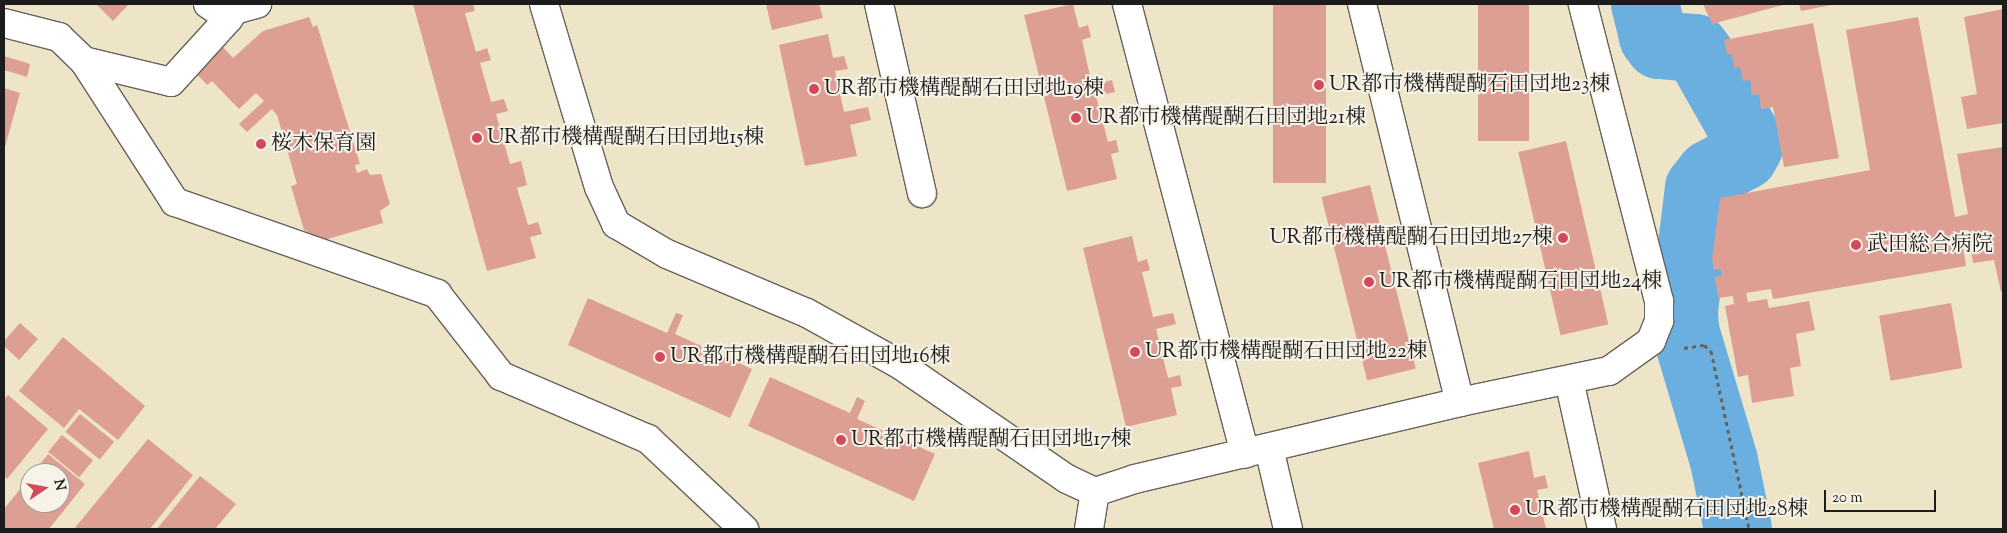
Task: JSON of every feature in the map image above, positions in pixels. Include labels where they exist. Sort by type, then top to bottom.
[{"type":"street","points":[[84,61],[171,82],[218,11],[234,10],[258,4]]},
{"type":"street","points":[[544,4],[599,187],[616,224],[666,254],[824,322],[899,364],[1068,478],[1094,492],[1135,479],[1460,402],[1609,371],[1651,341],[1658,321],[1659,300],[1582,4]]},
{"type":"street","points":[[879,4],[922,193]]},
{"type":"street","points":[[1127,4],[1257,451],[1288,529]]},
{"type":"street","points":[[1362,4],[1460,402]]},
{"type":"street","points":[[4,23],[59,37],[84,61],[175,202],[437,294],[501,376],[648,439],[744,529]]},
{"type":"street","points":[[1569,380],[1602,529]]},
{"type":"street","points":[[1088,529],[1094,492]]},
{"type":"path","points":[[1698,345],[1704,345],[1711,351],[1749,529]]},
{"type":"building","points":[[96,4],[129,4],[113,21]]},
{"type":"building","name":"UR都市機構醍醐石田団地15棟","points":[[413,4],[473,4],[475,11],[465,13],[476,52],[487,48],[491,60],[480,63],[491,102],[504,99],[508,111],[496,114],[510,164],[521,161],[527,185],[517,188],[528,225],[538,222],[542,234],[530,237],[536,258],[487,271]]},
{"type":"building","points":[[766,4],[819,4],[823,18],[772,30]]},
{"type":"building","name":"UR都市機構醍醐石田団地21棟","points":[[1073,4],[1079,28],[1088,25],[1091,37],[1082,40],[1092,85],[1112,80],[1115,92],[1096,96],[1108,142],[1116,140],[1119,152],[1111,154],[1117,179],[1067,191],[1024,15]]},
{"type":"building","points":[[1273,4],[1326,4],[1326,183],[1273,183]]},
{"type":"building","points":[[1478,4],[1529,4],[1529,141],[1478,141]]},
{"type":"building","points":[[1703,4],[1787,4],[1712,24]]},
{"type":"building","points":[[1799,4],[1831,4],[1831,5],[1801,11]]},
{"type":"building","points":[[2003,9],[2003,123],[1967,129],[1961,97],[1977,94],[1964,17]]},
{"type":"building","points":[[309,17],[313,27],[317,25],[360,164],[355,165],[357,173],[367,169],[370,175],[381,174],[390,204],[380,211],[383,223],[324,240],[304,230],[291,186],[297,184],[277,115],[272,109],[247,132],[239,124],[264,101],[256,93],[239,109],[212,81],[207,85],[193,70],[219,43],[233,58],[263,31]]},
{"type":"building","name":"武田総合病院","points":[[1918,17],[1955,217],[1968,214],[1957,154],[2003,147],[2003,292],[2001,292],[1994,260],[1973,263],[1968,230],[1961,231],[1966,266],[1773,299],[1771,289],[1746,293],[1748,302],[1767,299],[1769,308],[1809,301],[1815,330],[1796,334],[1801,366],[1790,368],[1794,396],[1752,403],[1748,375],[1738,377],[1725,306],[1734,304],[1733,296],[1718,298],[1715,277],[1723,275],[1720,269],[1714,270],[1712,259],[1720,198],[1870,170],[1846,30]]},
{"type":"building","points":[[1813,23],[1839,158],[1784,167],[1773,107],[1761,109],[1759,94],[1752,95],[1750,80],[1743,81],[1740,67],[1734,68],[1732,54],[1727,54],[1724,40]]},
{"type":"building","name":"UR都市機構醍醐石田団地19棟","points":[[828,34],[833,58],[844,56],[848,69],[835,71],[844,112],[868,107],[871,120],[850,125],[857,156],[805,166],[779,45]]},
{"type":"building","points":[[4,56],[30,64],[27,77],[4,70]]},
{"type":"building","points":[[4,88],[20,93],[5,147],[4,147]]},
{"type":"building","name":"UR都市機構醍醐石田団地27棟","points":[[1566,141],[1608,324],[1561,335],[1518,152]]},
{"type":"building","name":"UR都市機構醍醐石田団地24棟","points":[[1370,185],[1416,368],[1367,380],[1321,197]]},
{"type":"building","name":"UR都市機構醍醐石田団地22棟","points":[[1132,236],[1138,262],[1147,259],[1150,270],[1142,272],[1153,317],[1173,313],[1176,324],[1156,329],[1168,378],[1180,375],[1182,386],[1171,388],[1177,415],[1126,427],[1083,248]]},
{"type":"building","name":"UR都市機構醍醐石田団地16棟","points":[[588,298],[667,333],[676,313],[683,315],[675,334],[752,369],[730,418],[568,345]]},
{"type":"building","points":[[1951,303],[1962,368],[1891,381],[1879,316]]},
{"type":"building","points":[[20,323],[38,339],[19,360],[4,346],[4,341]]},
{"type":"building","points":[[63,337],[145,406],[118,440],[79,409],[64,428],[19,391]]},
{"type":"building","name":"UR都市機構醍醐石田団地17棟","points":[[770,377],[850,413],[857,397],[865,401],[857,419],[935,454],[914,501],[748,426]]},
{"type":"building","points":[[8,395],[48,429],[7,479],[4,476],[4,400]]},
{"type":"building","points":[[80,414],[114,442],[100,460],[66,432]]},
{"type":"building","points":[[62,435],[93,460],[79,477],[70,470],[70,463],[62,463],[48,452]]},
{"type":"building","points":[[148,439],[193,475],[150,529],[74,529]]},
{"type":"building","name":"UR都市機構醍醐石田団地28棟","points":[[1529,451],[1534,478],[1545,475],[1548,488],[1537,490],[1546,529],[1494,529],[1478,463]]},
{"type":"building","points":[[48,454],[59,463],[41,463]]},
{"type":"building","points":[[70,472],[85,484],[70,503]]},
{"type":"building","points":[[200,476],[236,504],[215,529],[157,529]]},
{"type":"building","points":[[20,489],[20,513],[62,513],[49,529],[4,529],[4,509]]},
{"type":"waterway","points":[[1645,4],[1653,37],[1659,45],[1695,48],[1701,56],[1747,137],[1749,147],[1744,156],[1710,174],[1699,188],[1684,311],[1685,330],[1724,461],[1738,529]]},
{"type":"place","name":"UR都市機構醍醐石田団地23棟","points":[[1319,85]]},
{"type":"place","name":"UR都市機構醍醐石田団地19棟","points":[[814,89]]},
{"type":"place","name":"UR都市機構醍醐石田団地21棟","points":[[1076,118]]},
{"type":"place","name":"UR都市機構醍醐石田団地15棟","points":[[477,138]]},
{"type":"place","name":"桜木保育園","points":[[261,144]]},
{"type":"place","name":"UR都市機構醍醐石田団地27棟","points":[[1563,238]]},
{"type":"place","name":"武田総合病院","points":[[1856,245]]},
{"type":"place","name":"UR都市機構醍醐石田団地24棟","points":[[1369,282]]},
{"type":"place","name":"UR都市機構醍醐石田団地22棟","points":[[1135,352]]},
{"type":"place","name":"UR都市機構醍醐石田団地16棟","points":[[660,357]]},
{"type":"place","name":"UR都市機構醍醐石田団地17棟","points":[[841,440]]},
{"type":"place","name":"UR都市機構醍醐石田団地28棟","points":[[1515,510]]}]
